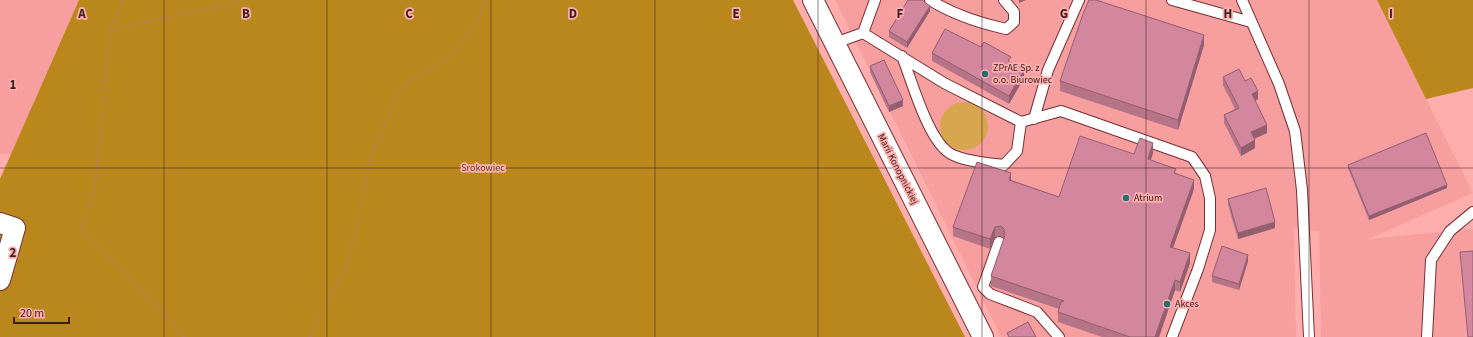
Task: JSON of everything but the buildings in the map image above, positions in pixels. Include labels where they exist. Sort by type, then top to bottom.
[{"type":"street","name":"Marii Konopnickiej","points":[[813,0],[983,337]]},
{"type":"street","points":[[0,223],[15,228],[0,280]]},
{"type":"lane","points":[[863,33],[875,0]]},
{"type":"lane","points":[[930,0],[948,11],[982,24],[1006,29],[1014,22],[1014,12],[1004,0]]},
{"type":"lane","points":[[1034,119],[1048,70],[1079,0]]},
{"type":"lane","points":[[1172,0],[1251,22]]},
{"type":"lane","points":[[1242,0],[1279,84],[1296,131],[1302,190],[1309,337]]},
{"type":"lane","points":[[835,43],[863,33]]},
{"type":"lane","points":[[863,33],[944,83],[1021,122],[1061,111],[1192,157],[1205,176],[1210,198],[1210,230],[1198,269],[1172,337]]},
{"type":"lane","points":[[902,56],[932,134],[941,147],[952,155],[970,160],[1004,165],[1017,151],[1021,122]]},
{"type":"lane","points":[[1427,337],[1431,260],[1450,231],[1473,212]]},
{"type":"lane","points":[[999,242],[983,287],[990,294],[1037,312],[1059,337]]},
{"type":"path","points":[[124,0],[110,30],[95,188],[81,231],[124,271],[184,337]]},
{"type":"path","points":[[215,8],[217,0]]},
{"type":"path","points":[[110,30],[215,8],[242,0]]},
{"type":"path","points":[[310,337],[330,295],[348,264],[372,154],[402,86],[453,54],[477,21],[486,0]]},
{"type":"shaded area","points":[[0,0],[79,0],[11,154],[0,154]]},
{"type":"shaded area","points":[[835,0],[1377,0],[1473,193],[1368,239],[1473,229],[1473,337],[1321,337],[1319,232],[1294,228],[1296,337],[1001,337]]},
{"type":"shaded area","points":[[964,102],[973,104],[981,109],[986,117],[988,126],[986,135],[981,143],[973,148],[964,150],[955,148],[947,143],[942,135],[940,126],[942,117],[947,109],[955,104]]},
{"type":"green space","name":"Srokowiec","points":[[79,0],[793,0],[965,337],[0,337],[0,179]]},
{"type":"green space","points":[[1377,0],[1473,0],[1473,88],[1426,99]]},
{"type":"place","name":"ZPrAE Sp. z o.o. Biurowiec","points":[[985,74]]},
{"type":"place","name":"Atrium","points":[[1126,198]]},
{"type":"place","name":"Akces","points":[[1167,304]]}]
